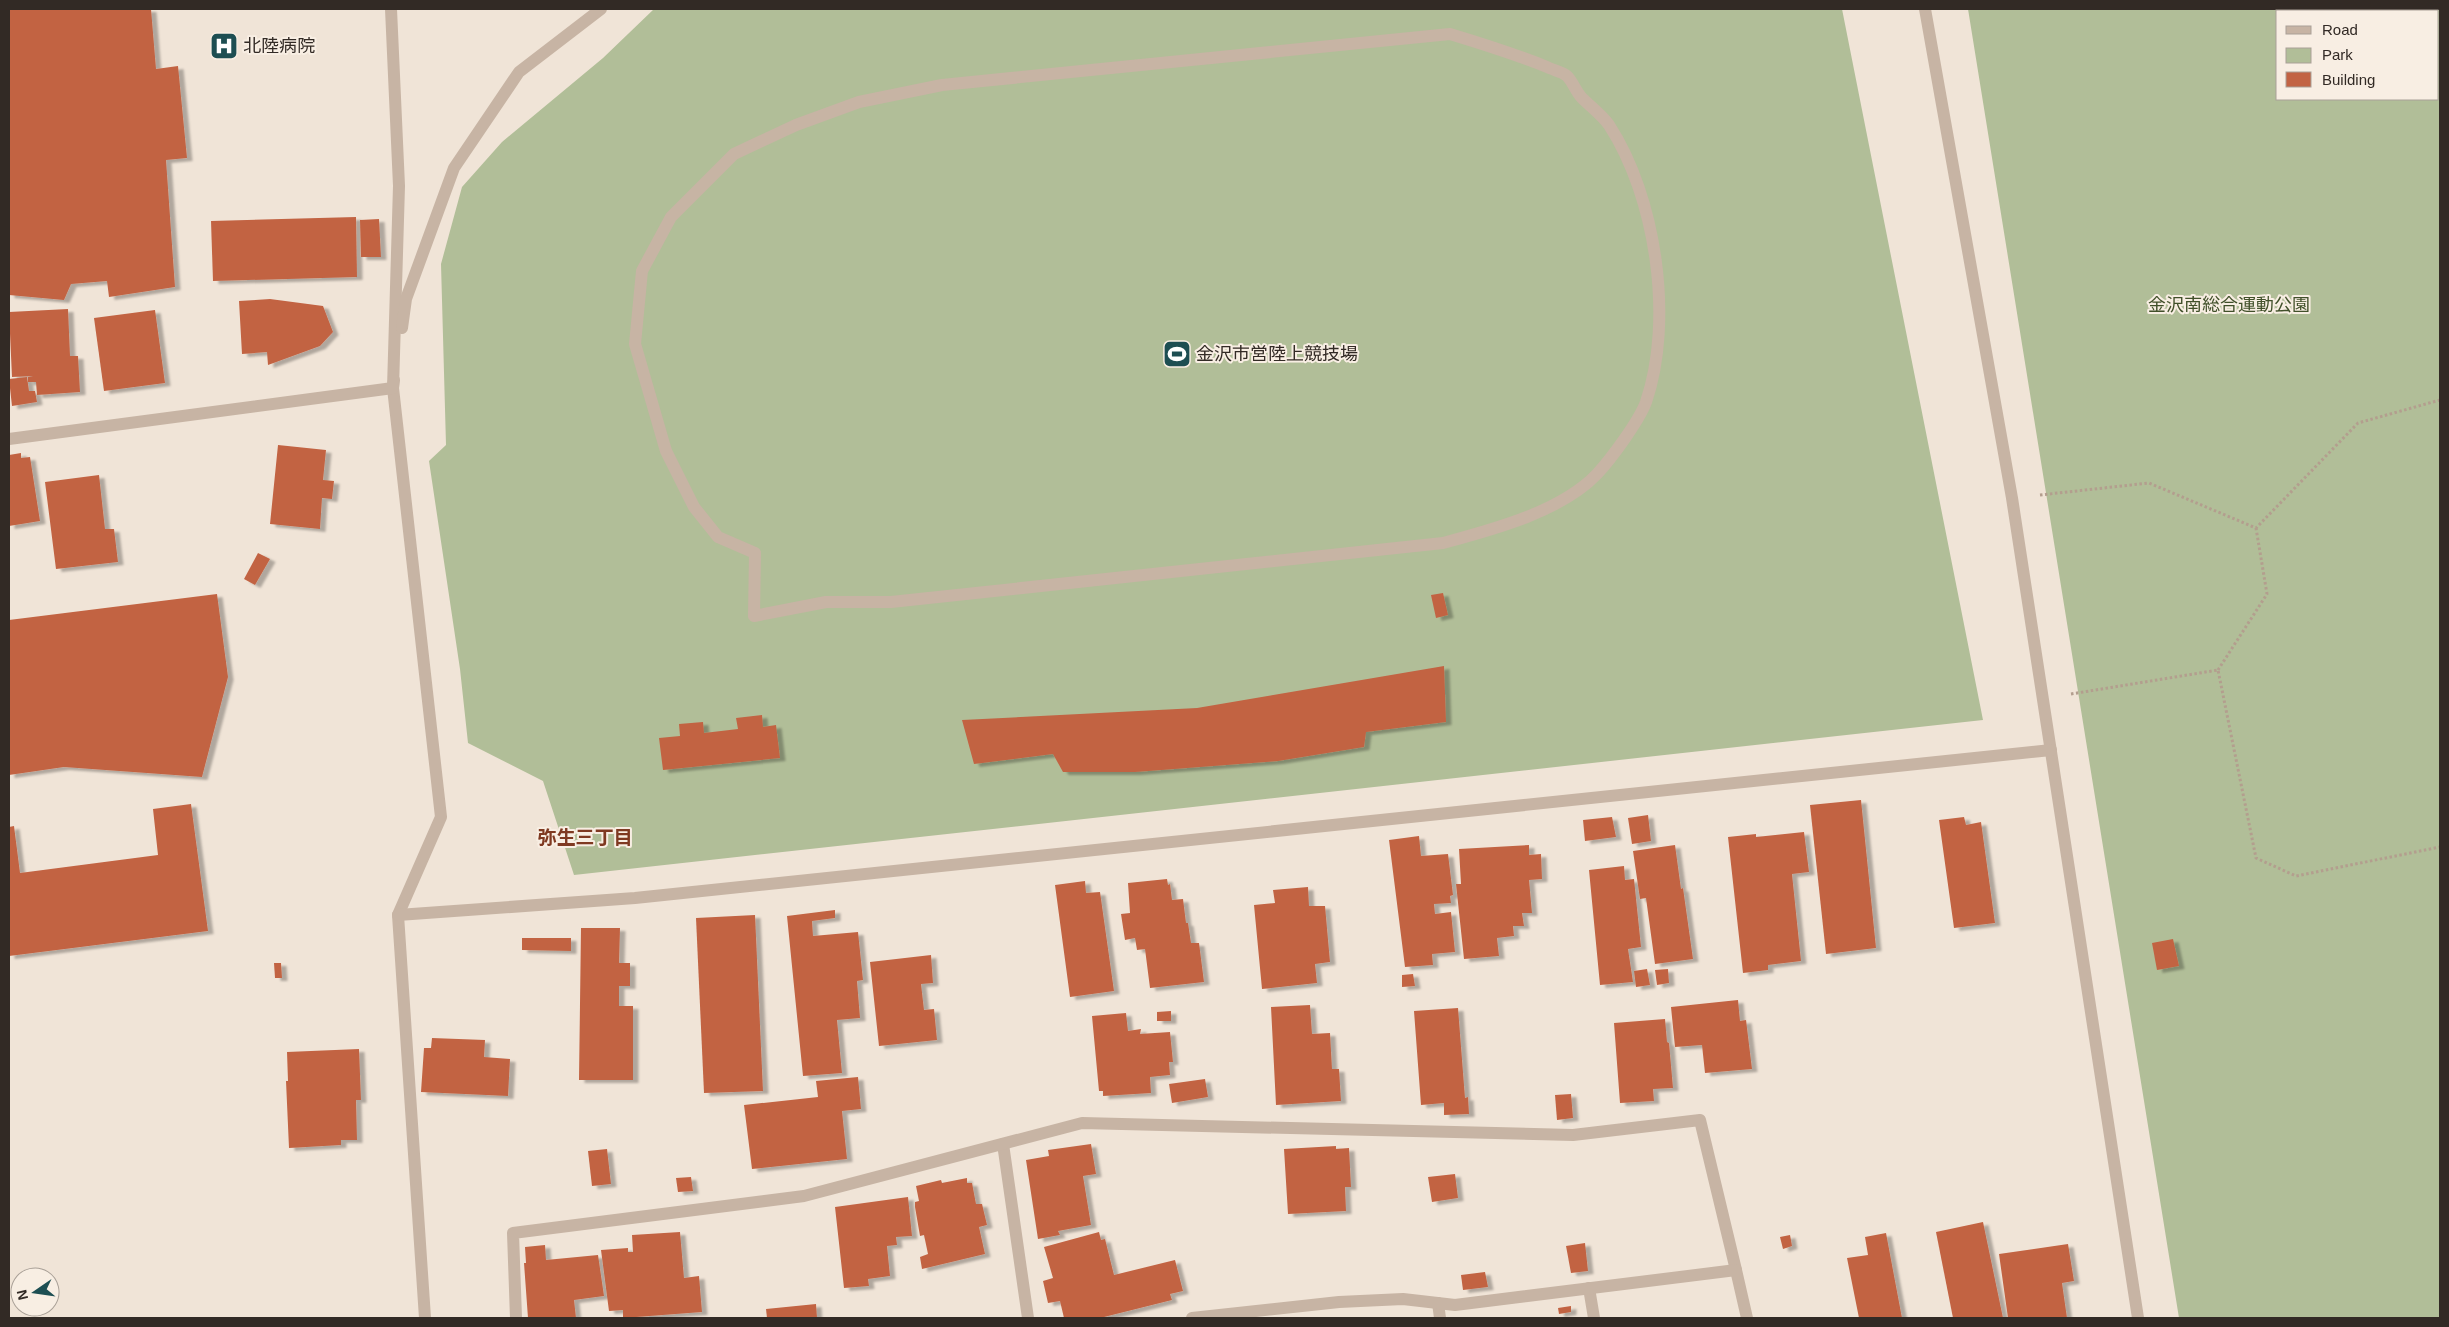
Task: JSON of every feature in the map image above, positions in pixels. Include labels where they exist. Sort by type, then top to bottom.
[{"type":"street","points":[[390,9],[399,186],[393,388],[442,817],[398,915],[425,1318]]},
{"type":"street","points":[[393,388],[406,299],[454,168],[519,72],[601,9]]},
{"type":"street","points":[[1925,9],[2012,498],[2138,1318]]},
{"type":"street","points":[[1450,34],[1517,54],[1567,76],[1580,96],[1607,123],[1626,154],[1642,197],[1656,255],[1659,308],[1655,355],[1645,404],[1624,439],[1596,475],[1561,501],[1501,527],[1443,543],[891,602],[826,602],[754,616],[755,553],[718,537],[694,507],[666,451],[635,344],[642,271],[671,217],[734,154],[796,125],[859,102],[942,85],[1029,78],[1450,34]]},
{"type":"street","points":[[9,439],[393,388]]},
{"type":"street","points":[[398,915],[635,898],[2051,750]]},
{"type":"street","points":[[516,1318],[513,1233],[804,1196],[1082,1123],[1573,1135],[1700,1120],[1747,1318]]},
{"type":"street","points":[[1003,1144],[1028,1318]]},
{"type":"street","points":[[1192,1318],[1339,1302],[1403,1299],[1455,1305],[1736,1270]]},
{"type":"street","points":[[1589,1288],[1594,1318]]},
{"type":"street","points":[[1438,1303],[1440,1318]]},
{"type":"path","points":[[2256,528],[2358,423],[2440,400]]},
{"type":"path","points":[[2012,498],[2149,483],[2256,528]]},
{"type":"path","points":[[2256,528],[2267,594],[2218,670],[2256,858],[2296,876],[2440,847]]},
{"type":"path","points":[[2043,699],[2218,670]]},
{"type":"green space","name":"金沢市営陸上競技場","points":[[654,9],[1842,9],[1983,720],[574,875],[543,781],[468,743],[460,669],[429,461],[446,445],[441,264],[462,187],[502,142],[603,58]]},
{"type":"green space","name":"金沢南総合運動公園","points":[[1968,9],[2440,9],[2440,1318],[2179,1318]]},
{"type":"building","points":[[9,9],[151,9],[156,69],[178,66],[187,158],[166,160],[175,287],[109,297],[107,281],[71,284],[64,300],[9,295]]},
{"type":"building","points":[[356,217],[357,277],[213,281],[211,221]]},
{"type":"building","points":[[379,219],[381,257],[361,257],[360,220]]},
{"type":"building","points":[[270,299],[323,306],[333,332],[320,346],[268,365],[267,352],[242,354],[239,301]]},
{"type":"building","points":[[68,309],[70,356],[78,356],[80,392],[37,395],[36,382],[28,382],[28,377],[33,376],[12,377],[9,312]]},
{"type":"building","points":[[155,310],[165,383],[104,391],[94,318]]},
{"type":"building","points":[[27,377],[29,391],[35,391],[37,402],[12,406],[9,379]]},
{"type":"building","points":[[278,445],[326,450],[323,480],[334,481],[332,499],[322,498],[320,529],[270,524]]},
{"type":"building","points":[[21,453],[21,458],[30,457],[40,521],[9,526],[9,455]]},
{"type":"building","points":[[99,475],[105,529],[114,529],[118,562],[56,569],[45,482]]},
{"type":"building","points":[[258,553],[270,559],[255,585],[244,579]]},
{"type":"building","points":[[1443,593],[1448,615],[1436,618],[1431,595]]},
{"type":"building","points":[[217,594],[228,677],[202,777],[64,767],[9,775],[9,620]]},
{"type":"building","points":[[1444,666],[1446,722],[1366,732],[1364,747],[1278,761],[1135,772],[1063,772],[1053,754],[974,764],[962,720],[1197,708]]},
{"type":"building","points":[[762,715],[763,727],[776,725],[780,758],[663,770],[659,738],[680,736],[679,724],[703,722],[704,733],[738,729],[736,718]]},
{"type":"building","points":[[1861,800],[1876,948],[1826,954],[1810,805]]},
{"type":"building","points":[[191,804],[208,931],[9,956],[9,827],[14,826],[20,873],[158,855],[153,809]]},
{"type":"building","points":[[1648,815],[1651,841],[1632,844],[1628,818]]},
{"type":"building","points":[[1612,817],[1616,837],[1585,841],[1583,820]]},
{"type":"building","points":[[1964,817],[1966,825],[1981,822],[1995,923],[1954,928],[1939,820]]},
{"type":"building","points":[[1804,832],[1809,872],[1792,874],[1801,961],[1768,965],[1768,970],[1743,973],[1728,837],[1756,834],[1756,837]]},
{"type":"building","points":[[1419,836],[1421,856],[1448,854],[1453,895],[1450,896],[1451,903],[1434,904],[1435,914],[1451,912],[1455,952],[1432,954],[1433,965],[1405,967],[1389,840]]},
{"type":"building","points":[[1529,845],[1529,855],[1541,854],[1542,879],[1529,880],[1532,913],[1522,913],[1524,926],[1513,926],[1514,936],[1497,938],[1499,956],[1464,959],[1456,884],[1461,884],[1459,849]]},
{"type":"building","points":[[1675,845],[1693,959],[1655,964],[1646,898],[1640,899],[1633,851]]},
{"type":"building","points":[[1624,866],[1625,880],[1634,879],[1641,947],[1628,949],[1633,982],[1600,985],[1589,870]]},
{"type":"building","points":[[1167,879],[1168,885],[1170,884],[1172,900],[1183,899],[1191,943],[1199,943],[1204,982],[1150,988],[1145,949],[1137,950],[1135,938],[1125,940],[1121,914],[1130,913],[1128,883]]},
{"type":"building","points":[[1085,881],[1086,893],[1100,892],[1114,991],[1070,997],[1055,885]]},
{"type":"building","points":[[1308,887],[1309,906],[1325,906],[1330,962],[1315,964],[1317,983],[1262,989],[1254,905],[1275,903],[1273,890]]},
{"type":"building","points":[[835,910],[835,918],[812,921],[813,936],[858,932],[863,980],[857,981],[860,1018],[837,1020],[842,1073],[803,1076],[787,916]]},
{"type":"building","points":[[755,915],[763,1091],[704,1093],[696,918]]},
{"type":"building","points":[[581,928],[620,928],[619,963],[630,963],[630,986],[619,986],[619,1006],[633,1006],[633,1080],[579,1080]]},
{"type":"building","points":[[522,938],[571,938],[571,951],[522,950]]},
{"type":"building","points":[[2173,939],[2179,966],[2157,970],[2152,943]]},
{"type":"building","points":[[931,955],[933,983],[921,984],[924,1010],[934,1009],[937,1040],[879,1046],[870,962]]},
{"type":"building","points":[[274,963],[281,963],[282,978],[275,978]]},
{"type":"building","points":[[1647,969],[1650,985],[1636,987],[1634,971]]},
{"type":"building","points":[[1668,969],[1669,983],[1657,985],[1655,970]]},
{"type":"building","points":[[1413,974],[1415,986],[1402,987],[1402,975]]},
{"type":"building","points":[[1738,1000],[1740,1021],[1746,1020],[1752,1069],[1705,1073],[1702,1045],[1675,1047],[1671,1007]]},
{"type":"building","points":[[1310,1005],[1312,1034],[1330,1033],[1332,1069],[1339,1069],[1341,1101],[1276,1105],[1271,1007]]},
{"type":"building","points":[[1458,1008],[1465,1098],[1468,1097],[1469,1114],[1444,1115],[1444,1103],[1421,1105],[1414,1011]]},
{"type":"building","points":[[1171,1011],[1171,1021],[1157,1021],[1157,1012]]},
{"type":"building","points":[[1126,1013],[1128,1031],[1141,1029],[1140,1034],[1170,1032],[1173,1062],[1169,1062],[1170,1075],[1150,1077],[1151,1093],[1103,1096],[1103,1091],[1099,1091],[1092,1016]]},
{"type":"building","points":[[1665,1019],[1673,1088],[1653,1089],[1654,1101],[1620,1103],[1614,1023]]},
{"type":"building","points":[[432,1038],[485,1040],[484,1057],[510,1059],[508,1096],[421,1092],[424,1048],[431,1048]]},
{"type":"building","points":[[359,1049],[361,1100],[356,1100],[357,1140],[341,1140],[341,1145],[289,1148],[286,1081],[288,1081],[287,1052]]},
{"type":"building","points":[[858,1077],[861,1109],[842,1111],[847,1159],[752,1169],[744,1105],[818,1097],[816,1081]]},
{"type":"building","points":[[1205,1079],[1208,1097],[1172,1103],[1169,1084]]},
{"type":"building","points":[[1571,1094],[1573,1118],[1557,1120],[1555,1095]]},
{"type":"building","points":[[1091,1144],[1096,1174],[1083,1176],[1091,1225],[1058,1231],[1060,1235],[1038,1239],[1026,1160],[1049,1156],[1048,1150]]},
{"type":"building","points":[[1336,1146],[1336,1149],[1349,1148],[1351,1187],[1345,1187],[1346,1211],[1288,1214],[1284,1149]]},
{"type":"building","points":[[607,1149],[611,1184],[592,1186],[588,1151]]},
{"type":"building","points":[[1455,1174],[1458,1198],[1432,1202],[1428,1177]]},
{"type":"building","points":[[691,1177],[693,1191],[678,1192],[676,1178]]},
{"type":"building","points":[[967,1178],[967,1183],[972,1183],[976,1204],[982,1204],[987,1225],[979,1227],[985,1254],[922,1269],[920,1257],[928,1254],[924,1235],[920,1236],[915,1207],[915,1202],[919,1201],[916,1186],[941,1180],[942,1183]]},
{"type":"building","points":[[908,1197],[912,1236],[896,1237],[897,1245],[887,1246],[890,1276],[868,1279],[869,1286],[844,1288],[835,1207]]},
{"type":"building","points":[[1983,1222],[2003,1318],[1953,1318],[1936,1232]]},
{"type":"building","points":[[680,1232],[684,1278],[699,1276],[702,1312],[623,1318],[623,1310],[609,1311],[601,1250],[628,1248],[628,1252],[633,1252],[632,1235]]},
{"type":"building","points":[[1099,1232],[1101,1240],[1105,1239],[1114,1275],[1175,1260],[1183,1291],[1170,1294],[1172,1300],[1100,1318],[1064,1318],[1060,1301],[1048,1303],[1043,1281],[1053,1278],[1044,1247]]},
{"type":"building","points":[[1886,1233],[1902,1318],[1859,1318],[1847,1258],[1868,1255],[1865,1237]]},
{"type":"building","points":[[1790,1235],[1792,1246],[1783,1249],[1780,1237]]},
{"type":"building","points":[[1585,1243],[1588,1271],[1571,1273],[1566,1246]]},
{"type":"building","points":[[2068,1244],[2074,1281],[2062,1283],[2067,1318],[2008,1318],[1999,1254]]},
{"type":"building","points":[[545,1245],[546,1260],[598,1255],[604,1296],[574,1300],[576,1318],[528,1318],[524,1263],[526,1263],[525,1247]]},
{"type":"building","points":[[1485,1272],[1488,1287],[1463,1290],[1461,1275]]},
{"type":"building","points":[[816,1304],[817,1318],[767,1318],[766,1309]]},
{"type":"building","points":[[1571,1306],[1571,1312],[1559,1314],[1558,1308]]},
{"type":"place","name":"北陸病院","points":[[224,46]]},
{"type":"place","name":"金沢市営陸上競技場","points":[[1177,354]]},
{"type":"district","name":"弥生三丁目","points":[[585,837]]}]
